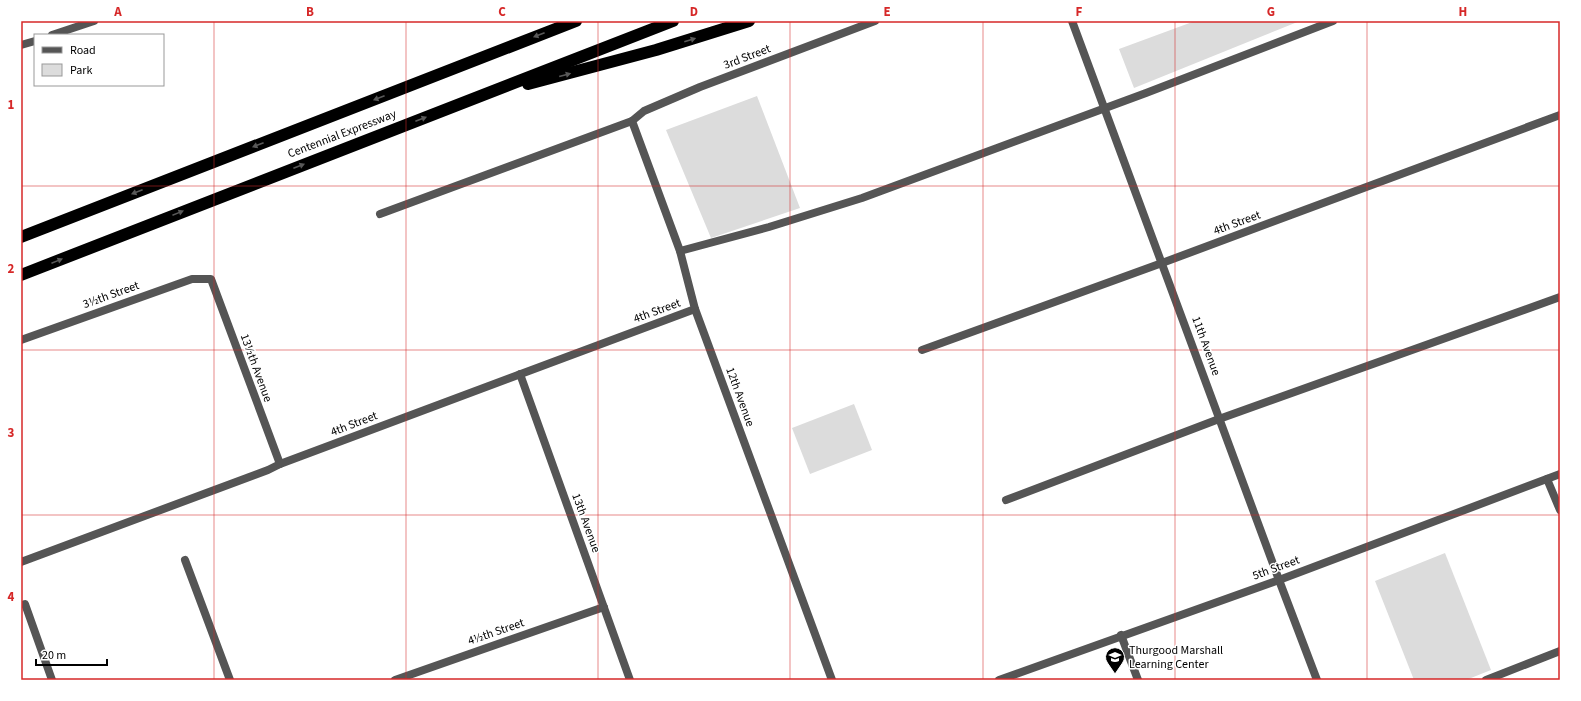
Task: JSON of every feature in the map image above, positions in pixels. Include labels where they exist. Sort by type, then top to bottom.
[{"type":"highway","name":"Centennial Expressway","points":[[21,237],[576,21]]},
{"type":"highway","name":"Centennial Expressway","points":[[21,275],[672,21]]},
{"type":"highway","points":[[473,99],[656,50],[749,21]]},
{"type":"street","points":[[55,34],[94,21]]},
{"type":"street","name":"3rd Street","points":[[380,214],[632,121],[644,111],[700,87],[875,21]]},
{"type":"street","name":"11th Avenue","points":[[1072,21],[1317,680]]},
{"type":"street","points":[[680,251],[862,198],[1104,109],[1333,21]]},
{"type":"street","points":[[21,45],[34,41]]},
{"type":"street","name":"4th Street","points":[[922,350],[1560,116]]},
{"type":"street","name":"12th Avenue","points":[[632,121],[680,251],[696,309],[832,680]]},
{"type":"street","name":"3½th Street","points":[[21,340],[192,279],[210,279]]},
{"type":"street","name":"13½th Avenue","points":[[210,279],[280,464]]},
{"type":"street","points":[[1006,500],[1220,419],[1560,297]]},
{"type":"street","name":"4th Street","points":[[21,562],[696,309]]},
{"type":"street","name":"13th Avenue","points":[[520,374],[630,680]]},
{"type":"street","name":"5th Street","points":[[999,680],[1121,635],[1279,580],[1560,474]]},
{"type":"street","points":[[1547,479],[1560,510]]},
{"type":"street","points":[[185,560],[230,680]]},
{"type":"street","points":[[25,604],[52,680]]},
{"type":"street","name":"4½th Street","points":[[395,680],[604,606]]},
{"type":"street","points":[[1121,635],[1138,680]]},
{"type":"street","points":[[1486,680],[1560,651]]},
{"type":"green space","points":[[1195,21],[1300,21],[1134,88],[1119,49]]},
{"type":"green space","points":[[757,96],[800,208],[711,238],[666,130]]},
{"type":"green space","points":[[854,404],[872,450],[810,474],[792,428]]},
{"type":"green space","points":[[1445,553],[1491,670],[1466,680],[1414,680],[1375,581]]},
{"type":"place","name":"Thurgood Marshall Learning Center","points":[[1115,674]]}]
